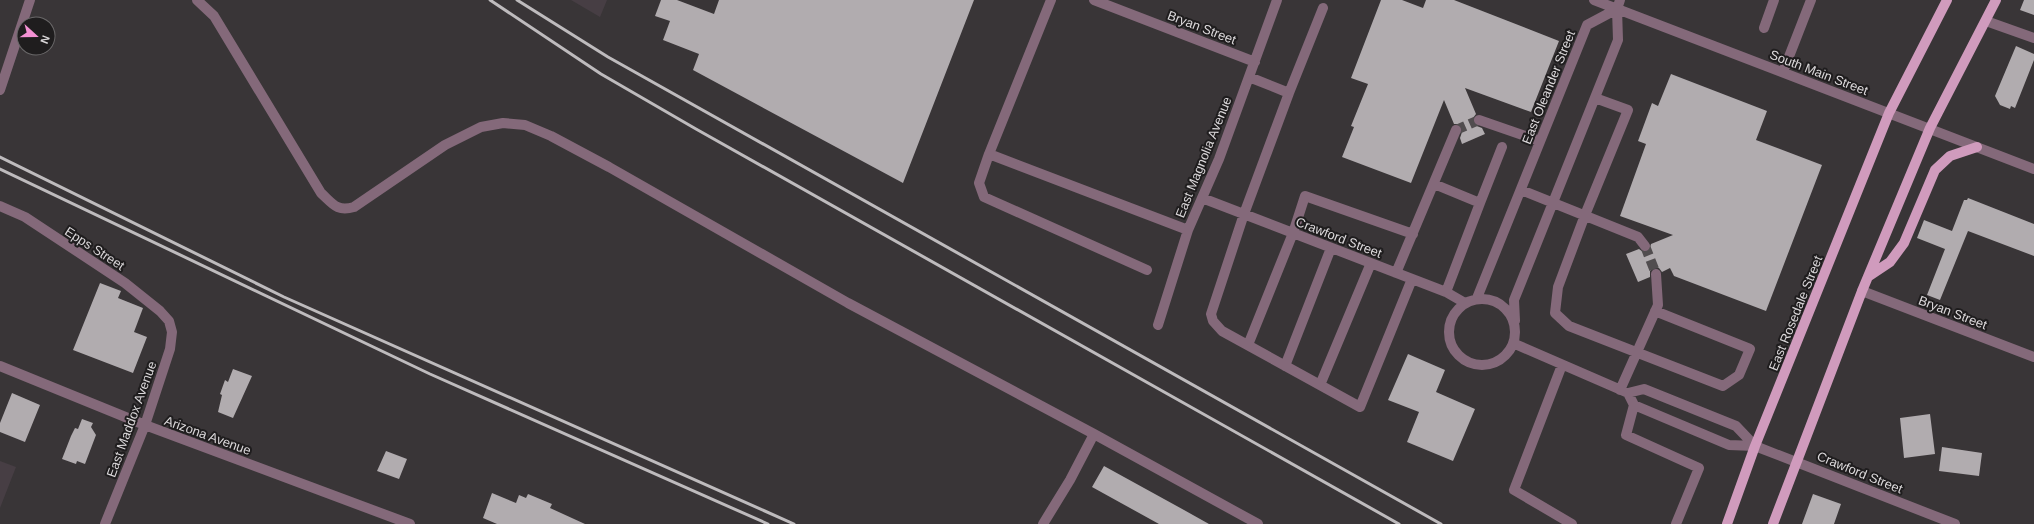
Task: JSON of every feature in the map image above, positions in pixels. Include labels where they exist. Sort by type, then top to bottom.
[{"type":"main road","points":[[1773,524],[1798,462],[1862,291],[1930,128],[1996,0]]},
{"type":"main road","name":"East Rosedale Street","points":[[1726,524],[1755,446],[1889,113],[1945,1]]},
{"type":"main road","points":[[1869,276],[1890,262],[1904,243],[1935,170],[1950,156],[1977,147]]},
{"type":"street","points":[[0,90],[30,0]]},
{"type":"street","points":[[197,0],[214,16],[321,193],[336,207],[344,210],[354,207],[445,145],[481,128],[503,123],[525,125],[551,136],[610,167],[848,303],[1094,434],[1258,524]]},
{"type":"street","points":[[1051,0],[989,154],[979,183],[984,197],[1147,270]]},
{"type":"street","name":"Bryan Street","points":[[1094,0],[1255,62]]},
{"type":"street","name":"East Magnolia Avenue","points":[[1158,325],[1188,230],[1249,78],[1277,0]]},
{"type":"street","name":"South Main Street","points":[[1594,0],[1618,4],[1783,72],[2034,169]]},
{"type":"street","points":[[1764,28],[1774,0]]},
{"type":"street","points":[[1783,72],[1811,0]]},
{"type":"street","points":[[1515,321],[1500,303],[1477,298],[1465,303],[1451,319],[1449,340],[1460,359],[1480,367],[1501,361],[1515,344],[1515,321],[1514,300],[1618,40],[1618,4]]},
{"type":"street","name":"East Oleander Street","points":[[1477,298],[1587,25],[1618,4]]},
{"type":"street","points":[[1323,8],[1289,93],[1244,214],[1211,314],[1213,321],[1222,331],[1360,407],[1412,279]]},
{"type":"street","points":[[1986,22],[2034,38]]},
{"type":"street","points":[[1249,78],[1289,93]]},
{"type":"street","points":[[1595,98],[1628,110],[1585,215],[1558,287],[1555,313],[1569,326],[1724,386],[1739,375],[1750,349],[1655,311]]},
{"type":"street","points":[[1479,120],[1540,141]]},
{"type":"street","points":[[1396,273],[1456,130]]},
{"type":"street","points":[[1446,292],[1502,148]]},
{"type":"street","points":[[989,154],[1188,230]]},
{"type":"street","points":[[1434,184],[1480,203]]},
{"type":"street","points":[[1521,190],[1638,236],[1645,246]]},
{"type":"street","points":[[1248,345],[1293,233],[1305,196],[1413,234]]},
{"type":"street","name":"Crawford Street","points":[[1202,198],[1446,292],[1465,303]]},
{"type":"street","name":"Epps Street","points":[[0,206],[25,217],[125,283],[160,311],[169,322]]},
{"type":"street","points":[[1285,366],[1331,248]]},
{"type":"street","points":[[1320,385],[1371,263]]},
{"type":"street","points":[[1624,391],[1636,353],[1658,305],[1656,274]]},
{"type":"street","name":"Bryan Street","points":[[1862,291],[2034,358]]},
{"type":"street","name":"East Maddox Avenue","points":[[105,524],[145,425],[170,349],[172,332],[169,322]]},
{"type":"street","points":[[1515,344],[1624,391],[1634,405],[1626,435],[1698,468],[1676,524]]},
{"type":"street","points":[[1562,365],[1514,490],[1572,524]]},
{"type":"street","name":"Arizona Avenue","points":[[0,366],[145,425],[410,524]]},
{"type":"street","name":"Crawford Street","points":[[1624,391],[1644,389],[1736,426],[1755,446]]},
{"type":"street","name":"Crawford Street","points":[[1634,405],[1729,445],[1755,446],[1956,524]]},
{"type":"street","points":[[1043,524],[1070,480],[1094,434]]},
{"type":"shaded area","points":[[571,0],[607,0],[600,17]]},
{"type":"shaded area","points":[[0,461],[16,467],[0,508]]},
{"type":"building","points":[[661,0],[677,0],[714,14],[719,0],[974,0],[903,183],[693,70],[699,54],[663,40],[670,21],[655,16]]},
{"type":"building","points":[[1381,0],[1402,0],[1423,8],[1426,0],[1454,0],[1559,41],[1531,112],[1465,88],[1476,114],[1473,118],[1474,125],[1482,128],[1485,134],[1462,144],[1460,138],[1462,132],[1461,126],[1454,124],[1444,100],[1411,183],[1342,157],[1354,127],[1351,126],[1368,84],[1351,78]]},
{"type":"building","points":[[2024,0],[2034,0],[2034,15],[2020,10]]},
{"type":"building","points":[[2016,46],[2034,54],[2034,60],[2015,108],[2011,106],[2010,109],[2000,105],[1995,96]]},
{"type":"building","points":[[1671,74],[1767,111],[1756,140],[1822,165],[1766,311],[1674,276],[1670,268],[1662,272],[1659,268],[1653,268],[1650,271],[1650,277],[1638,282],[1626,254],[1639,249],[1643,252],[1649,251],[1651,244],[1673,235],[1620,216],[1646,144],[1638,141],[1652,103],[1658,106]]},
{"type":"building","points":[[1968,198],[2034,224],[2034,256],[1968,231],[1940,300],[1927,295],[1945,249],[1917,238],[1924,220],[1952,231],[1964,200],[1967,200]]},
{"type":"building","points":[[100,283],[121,291],[118,298],[143,308],[134,332],[147,337],[133,373],[73,350]]},
{"type":"building","points":[[1408,354],[1445,370],[1436,392],[1475,409],[1453,461],[1407,442],[1419,412],[1388,400]]},
{"type":"building","points":[[233,369],[252,376],[233,418],[218,412],[222,395],[220,394],[225,380],[228,382]]},
{"type":"building","points":[[12,393],[40,405],[25,442],[0,432],[0,423]]},
{"type":"building","points":[[1930,414],[1935,454],[1904,458],[1900,418]]},
{"type":"building","points":[[82,419],[93,423],[91,427],[96,435],[85,464],[77,461],[76,464],[62,459],[75,428],[78,429]]},
{"type":"building","points":[[1942,447],[1982,453],[1979,476],[1939,471]]},
{"type":"building","points":[[386,451],[407,459],[399,479],[377,471]]},
{"type":"building","points":[[1104,466],[1209,524],[1159,524],[1092,487]]},
{"type":"building","points":[[492,493],[516,503],[519,495],[526,498],[528,494],[552,504],[550,508],[585,524],[497,524],[483,518]]},
{"type":"building","points":[[1813,494],[1841,504],[1834,524],[1802,524]]},
{"type":"tunnel","points":[[1456,130],[1479,120]]},
{"type":"tunnel","points":[[1645,246],[1656,274]]},
{"type":"railway","points":[[490,0],[601,74],[696,129],[1399,524]]},
{"type":"railway","points":[[517,0],[608,57],[1441,524]]},
{"type":"railway","points":[[0,157],[284,297],[794,524]]},
{"type":"railway","points":[[0,169],[430,374],[768,524]]}]
